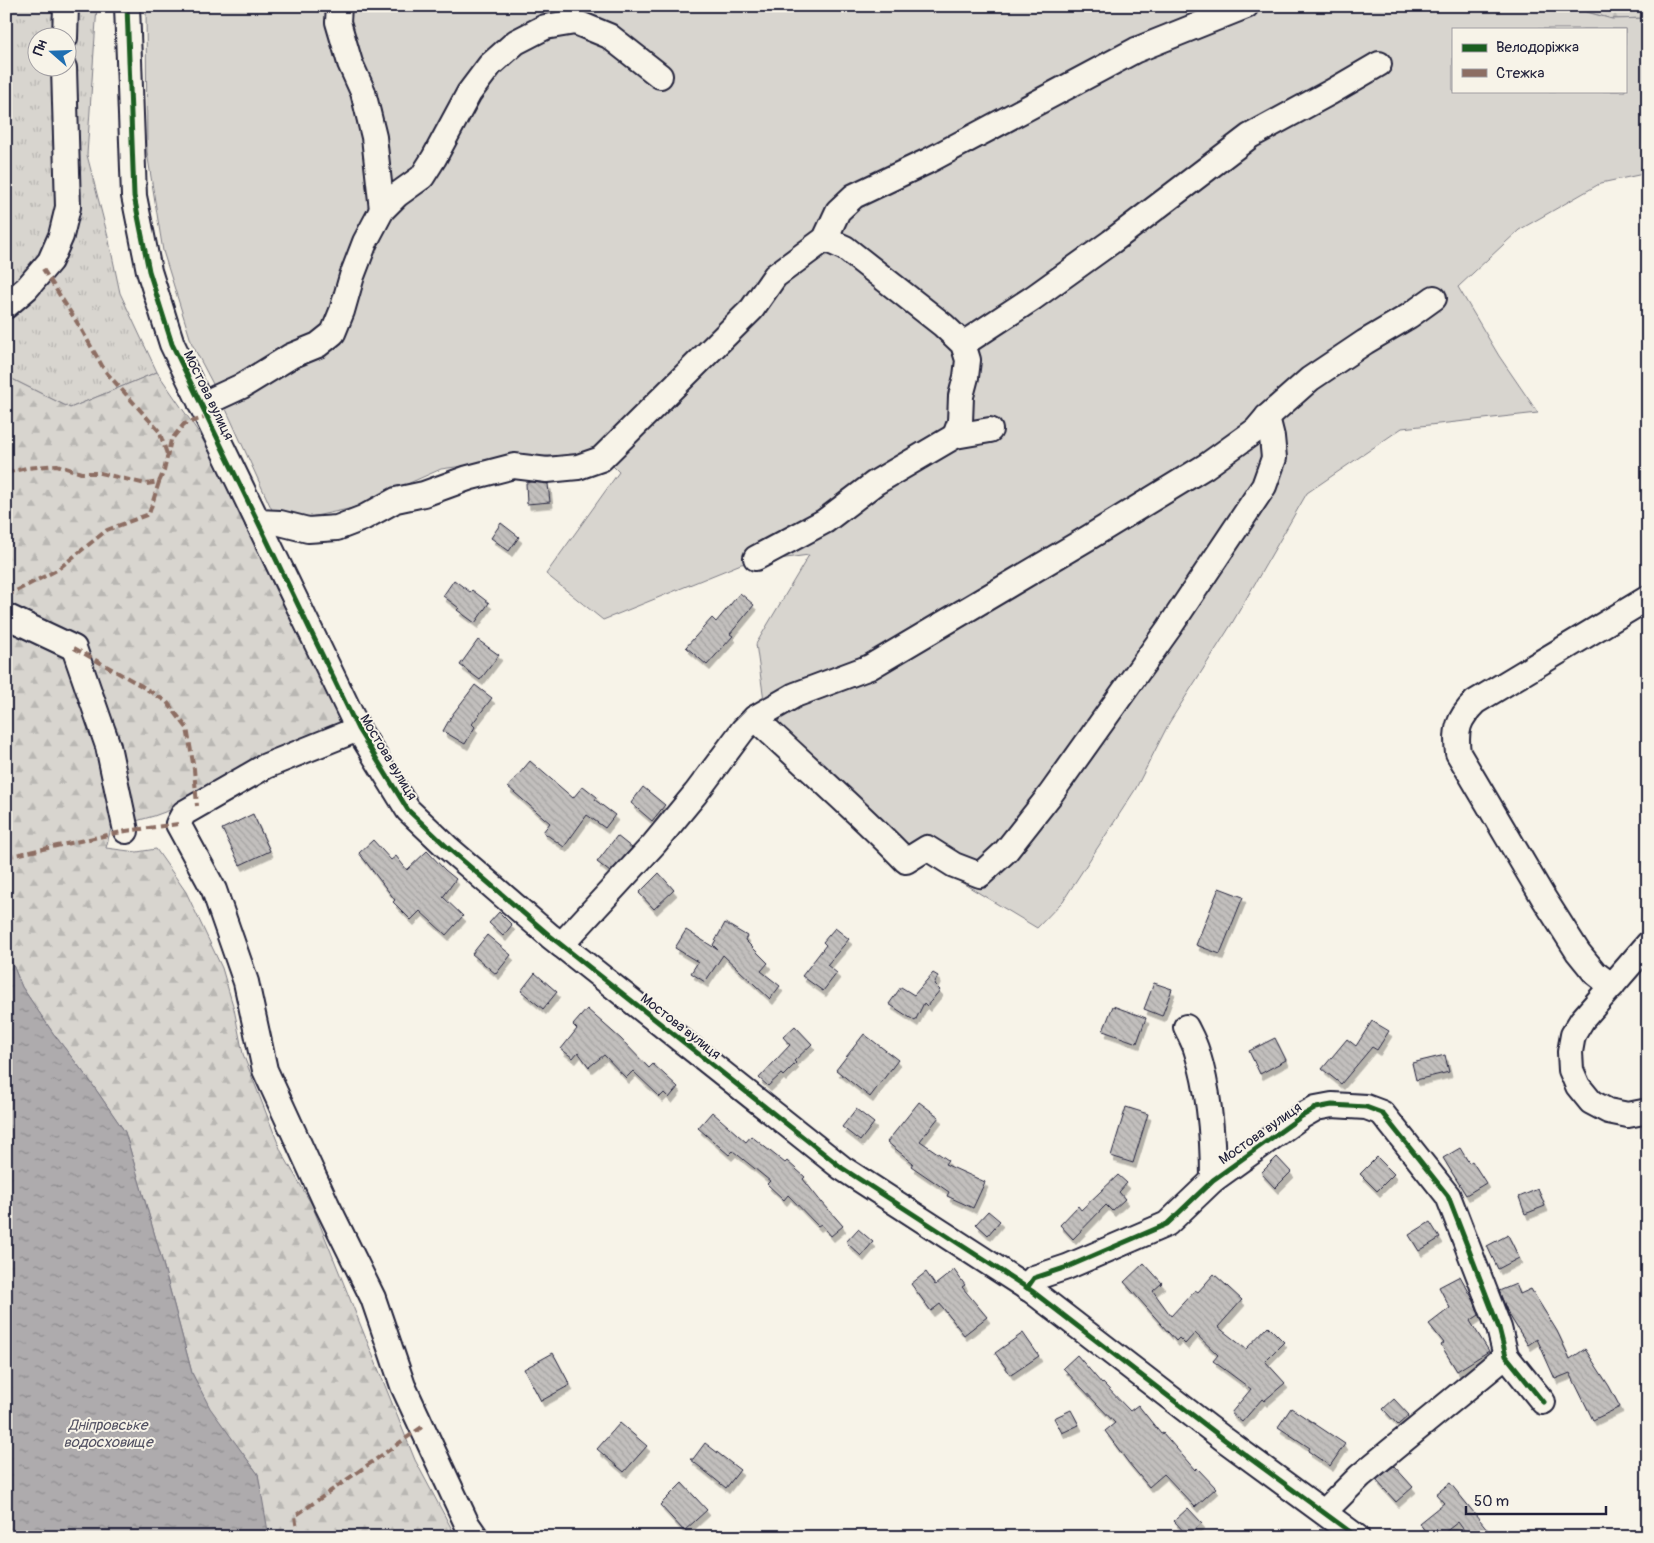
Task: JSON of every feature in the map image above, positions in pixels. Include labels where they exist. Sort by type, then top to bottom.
[{"type":"street","points":[[65,28],[66,6]]},
{"type":"street","name":"Мостова вулиця","points":[[128,6],[134,196],[149,270],[172,344],[358,729],[408,810],[454,854],[562,945],[842,1168],[1027,1288],[1225,1440],[1357,1537]]},
{"type":"street","points":[[339,6],[338,22],[350,63],[364,92],[374,137],[382,210]]},
{"type":"street","points":[[258,522],[280,523],[308,530],[337,528],[363,518],[396,500],[424,494],[468,478],[514,466],[547,470],[578,467],[601,459],[752,310],[775,276],[825,239],[838,211],[854,196],[928,162],[1136,50],[1246,6]]},
{"type":"street","points":[[202,404],[242,386],[291,356],[318,345],[333,333],[365,242],[382,210],[422,176],[434,158],[469,93],[490,65],[516,42],[545,27],[575,22],[609,36],[660,76]]},
{"type":"street","points":[[963,344],[1033,298],[1103,248],[1250,136],[1379,64]]},
{"type":"street","points":[[6,306],[27,288],[50,261],[61,236],[68,207],[64,78]]},
{"type":"street","points":[[825,239],[845,248],[943,325],[963,344],[968,360],[961,396],[960,422],[955,436]]},
{"type":"street","points":[[562,945],[654,844],[696,793],[743,730],[755,718],[795,694],[870,667],[1206,466],[1256,430],[1267,417],[1310,379],[1434,298]]},
{"type":"street","points":[[755,718],[840,798],[869,822],[906,861],[927,848],[954,865],[980,875],[1006,851],[1050,795],[1169,628],[1264,486],[1274,458],[1272,437],[1267,417]]},
{"type":"street","points":[[756,558],[825,520],[875,483],[955,436],[990,430]]},
{"type":"street","points":[[1612,986],[1595,973],[1568,937],[1458,754],[1456,739],[1458,725],[1465,713],[1475,702],[1648,598]]},
{"type":"street","points":[[6,616],[74,648],[108,746],[126,831]]},
{"type":"street","points":[[358,729],[266,766],[184,813],[178,824],[214,890],[246,982],[265,1070],[327,1205],[373,1298],[403,1386],[467,1524],[476,1537]]},
{"type":"street","points":[[1648,944],[1582,1020],[1573,1036],[1570,1052],[1571,1070],[1578,1086],[1591,1102],[1608,1111],[1628,1115],[1648,1111]]},
{"type":"street","points":[[1186,1027],[1197,1051],[1205,1088],[1213,1145],[1213,1180]]},
{"type":"street","name":"Мостова вулиця","points":[[1027,1288],[1034,1278],[1067,1267],[1167,1224],[1213,1180],[1316,1108],[1332,1105],[1366,1106],[1382,1113],[1448,1196],[1499,1328],[1506,1356],[1543,1402]]},
{"type":"street","points":[[1324,1512],[1360,1476],[1506,1356]]},
{"type":"green space","points":[[6,6],[97,6],[87,155],[120,293],[157,372],[70,408],[6,376]]},
{"type":"green space","points":[[146,6],[1565,6],[1612,19],[1648,18],[1648,173],[1601,183],[1519,230],[1458,287],[1499,356],[1538,413],[1402,428],[1307,493],[1231,625],[1169,723],[1135,790],[1063,901],[1037,928],[906,849],[765,721],[756,644],[809,555],[741,564],[603,620],[546,574],[619,472],[613,466],[593,454],[528,457],[441,469],[353,508],[301,519],[272,510],[225,407],[192,344],[163,251],[147,152]]},
{"type":"green space","points":[[1565,6],[1648,6],[1648,18],[1612,19]]},
{"type":"green space","points":[[157,372],[199,433],[222,475],[275,589],[344,723],[232,770],[193,793],[173,809],[111,828],[106,848],[137,852],[156,849],[186,892],[222,968],[234,1009],[243,1054],[281,1151],[312,1205],[415,1460],[456,1537],[267,1537],[258,1474],[209,1408],[192,1373],[125,1132],[22,987],[6,948],[6,376],[70,408]]},
{"type":"water","name":"Дніпровське водосховище","points":[[6,948],[22,987],[125,1132],[192,1373],[210,1408],[258,1474],[269,1537],[6,1537]]},
{"type":"building","points":[[526,483],[548,484],[550,502],[527,504]]},
{"type":"building","points":[[501,523],[519,537],[509,551],[491,538]]},
{"type":"building","points":[[454,580],[470,592],[472,590],[489,603],[475,623],[457,610],[459,608],[443,596]]},
{"type":"building","points":[[740,593],[754,605],[730,634],[733,636],[707,665],[686,647],[712,618],[716,622]]},
{"type":"building","points":[[478,640],[499,655],[480,680],[460,665]]},
{"type":"building","points":[[475,685],[492,698],[472,724],[475,727],[465,744],[443,731],[452,715]]},
{"type":"building","points":[[530,761],[573,798],[583,786],[597,797],[595,800],[615,815],[605,828],[587,815],[564,847],[543,832],[550,823],[508,787]]},
{"type":"building","points":[[643,787],[665,805],[652,821],[631,803]]},
{"type":"building","points":[[253,814],[270,851],[240,865],[222,829]]},
{"type":"building","points":[[617,836],[632,848],[610,872],[597,862]]},
{"type":"building","points":[[373,840],[391,860],[396,856],[407,870],[427,851],[456,879],[443,897],[463,916],[446,935],[420,911],[411,920],[393,902],[395,900],[359,853]]},
{"type":"building","points":[[659,873],[674,890],[654,909],[639,893]]},
{"type":"building","points":[[1219,888],[1243,897],[1220,954],[1196,945]]},
{"type":"building","points":[[499,912],[512,925],[503,936],[489,923]]},
{"type":"building","points":[[725,923],[747,936],[745,940],[768,963],[761,971],[780,986],[770,999],[723,955],[705,982],[691,973],[698,962],[675,948],[686,930],[718,950],[713,945]]},
{"type":"building","points":[[835,928],[849,939],[827,965],[837,973],[823,991],[802,976],[826,945],[823,942]]},
{"type":"building","points":[[487,935],[511,955],[496,974],[472,954]]},
{"type":"building","points":[[535,973],[557,992],[543,1009],[521,991]]},
{"type":"building","points":[[933,973],[938,976],[934,984],[940,990],[927,1006],[924,1003],[915,1021],[889,1004],[901,987],[914,995]]},
{"type":"building","points":[[1154,983],[1172,989],[1162,1016],[1144,1009]]},
{"type":"building","points":[[1113,1006],[1146,1018],[1137,1043],[1103,1031]]},
{"type":"building","points":[[587,1009],[621,1039],[649,1068],[653,1064],[678,1087],[669,1098],[664,1093],[660,1097],[633,1071],[626,1078],[604,1055],[589,1067],[578,1052],[573,1058],[561,1049],[577,1029],[573,1025]]},
{"type":"building","points":[[1372,1021],[1389,1031],[1377,1050],[1372,1047],[1341,1084],[1322,1069],[1347,1039],[1356,1046]]},
{"type":"building","points":[[795,1026],[812,1044],[794,1061],[796,1063],[783,1076],[781,1074],[768,1086],[759,1078],[790,1045],[783,1037]]},
{"type":"building","points":[[864,1034],[898,1060],[870,1097],[836,1070]]},
{"type":"building","points":[[1275,1038],[1286,1060],[1260,1074],[1249,1051]]},
{"type":"building","points":[[1445,1055],[1449,1072],[1416,1080],[1412,1063]]},
{"type":"building","points":[[919,1102],[939,1117],[920,1141],[948,1160],[945,1164],[985,1182],[973,1208],[947,1196],[949,1192],[911,1166],[913,1163],[887,1142]]},
{"type":"building","points":[[1126,1107],[1148,1114],[1133,1163],[1111,1156]]},
{"type":"building","points":[[856,1109],[874,1123],[860,1141],[842,1127]]},
{"type":"building","points":[[712,1112],[746,1142],[751,1136],[785,1163],[787,1161],[805,1177],[803,1179],[843,1226],[831,1236],[821,1224],[818,1226],[788,1195],[784,1200],[767,1184],[770,1181],[733,1151],[729,1155],[698,1128]]},
{"type":"building","points":[[1460,1148],[1469,1163],[1472,1161],[1486,1183],[1466,1195],[1443,1158]]},
{"type":"building","points":[[1277,1157],[1291,1172],[1275,1188],[1261,1173]]},
{"type":"building","points":[[1377,1157],[1394,1174],[1377,1191],[1360,1174]]},
{"type":"building","points":[[1118,1175],[1127,1183],[1119,1192],[1125,1199],[1112,1211],[1106,1205],[1073,1239],[1060,1225],[1078,1206],[1081,1210]]},
{"type":"building","points":[[1538,1189],[1545,1206],[1525,1214],[1519,1197]]},
{"type":"building","points":[[988,1211],[1000,1221],[988,1235],[976,1224]]},
{"type":"building","points":[[1430,1222],[1440,1238],[1419,1251],[1409,1235]]},
{"type":"building","points":[[858,1229],[873,1242],[861,1256],[846,1242]]},
{"type":"building","points":[[1508,1235],[1519,1258],[1498,1269],[1487,1246]]},
{"type":"building","points":[[1144,1263],[1162,1283],[1153,1291],[1171,1316],[1195,1290],[1198,1292],[1214,1274],[1242,1300],[1218,1327],[1246,1349],[1268,1326],[1284,1342],[1265,1361],[1285,1383],[1264,1401],[1262,1399],[1242,1422],[1231,1413],[1251,1389],[1213,1361],[1218,1355],[1195,1333],[1185,1344],[1179,1338],[1176,1341],[1124,1282]]},
{"type":"building","points":[[954,1270],[965,1285],[962,1287],[987,1317],[964,1335],[940,1304],[931,1311],[911,1284],[926,1272],[935,1285]]},
{"type":"building","points":[[1460,1276],[1474,1301],[1479,1315],[1470,1321],[1489,1351],[1457,1371],[1441,1345],[1444,1343],[1429,1324],[1450,1308],[1439,1287]]},
{"type":"building","points":[[1516,1284],[1520,1294],[1531,1289],[1557,1331],[1570,1359],[1585,1349],[1620,1407],[1593,1420],[1570,1373],[1555,1379],[1537,1339],[1528,1345],[1508,1313],[1499,1291]]},
{"type":"building","points":[[1023,1333],[1039,1356],[1011,1375],[995,1353]]},
{"type":"building","points":[[553,1353],[570,1385],[541,1401],[524,1369]]},
{"type":"building","points":[[1077,1355],[1102,1384],[1130,1411],[1138,1405],[1161,1434],[1163,1433],[1195,1470],[1197,1468],[1216,1488],[1195,1507],[1164,1474],[1149,1487],[1128,1462],[1105,1431],[1115,1423],[1063,1368]]},
{"type":"building","points":[[1394,1399],[1409,1415],[1398,1425],[1383,1409]]},
{"type":"building","points":[[1291,1408],[1345,1444],[1330,1466],[1308,1451],[1310,1448],[1278,1427]]},
{"type":"building","points":[[1071,1410],[1079,1425],[1062,1433],[1054,1418]]},
{"type":"building","points":[[620,1423],[647,1446],[624,1472],[597,1449]]},
{"type":"building","points":[[705,1443],[740,1470],[726,1488],[690,1459],[693,1459]]},
{"type":"building","points":[[1394,1466],[1413,1487],[1396,1502],[1376,1480]]},
{"type":"building","points":[[682,1483],[707,1510],[684,1531],[660,1505]]},
{"type":"building","points":[[1450,1483],[1488,1530],[1479,1537],[1469,1537],[1458,1522],[1439,1537],[1430,1537],[1419,1523],[1444,1503],[1436,1494]]},
{"type":"building","points":[[1188,1508],[1202,1523],[1188,1536],[1174,1521]]},
{"type":"marked path","points":[[43,269],[105,371],[159,431],[167,454]]},
{"type":"marked path","points":[[6,473],[26,468],[57,465],[81,473],[100,473],[146,484],[159,482],[164,471],[171,440],[184,424],[207,417]]},
{"type":"marked path","points":[[6,596],[57,570],[107,530],[149,514],[159,482]]},
{"type":"marked path","points":[[74,648],[167,702],[187,728],[194,769],[197,806]]},
{"type":"marked path","points":[[6,857],[126,831],[178,824]]},
{"type":"marked path","points":[[298,1537],[295,1516],[422,1427]]},
{"type":"cycle path","points":[[127,6],[134,196],[149,271],[172,344],[358,729],[408,810],[447,847],[550,936],[842,1168],[1032,1291],[1225,1440],[1357,1537]]},
{"type":"cycle path","points":[[1027,1288],[1034,1278],[1067,1267],[1167,1224],[1213,1180],[1316,1108],[1332,1105],[1366,1107],[1382,1113],[1448,1196],[1499,1328],[1506,1356],[1543,1402]]}]
